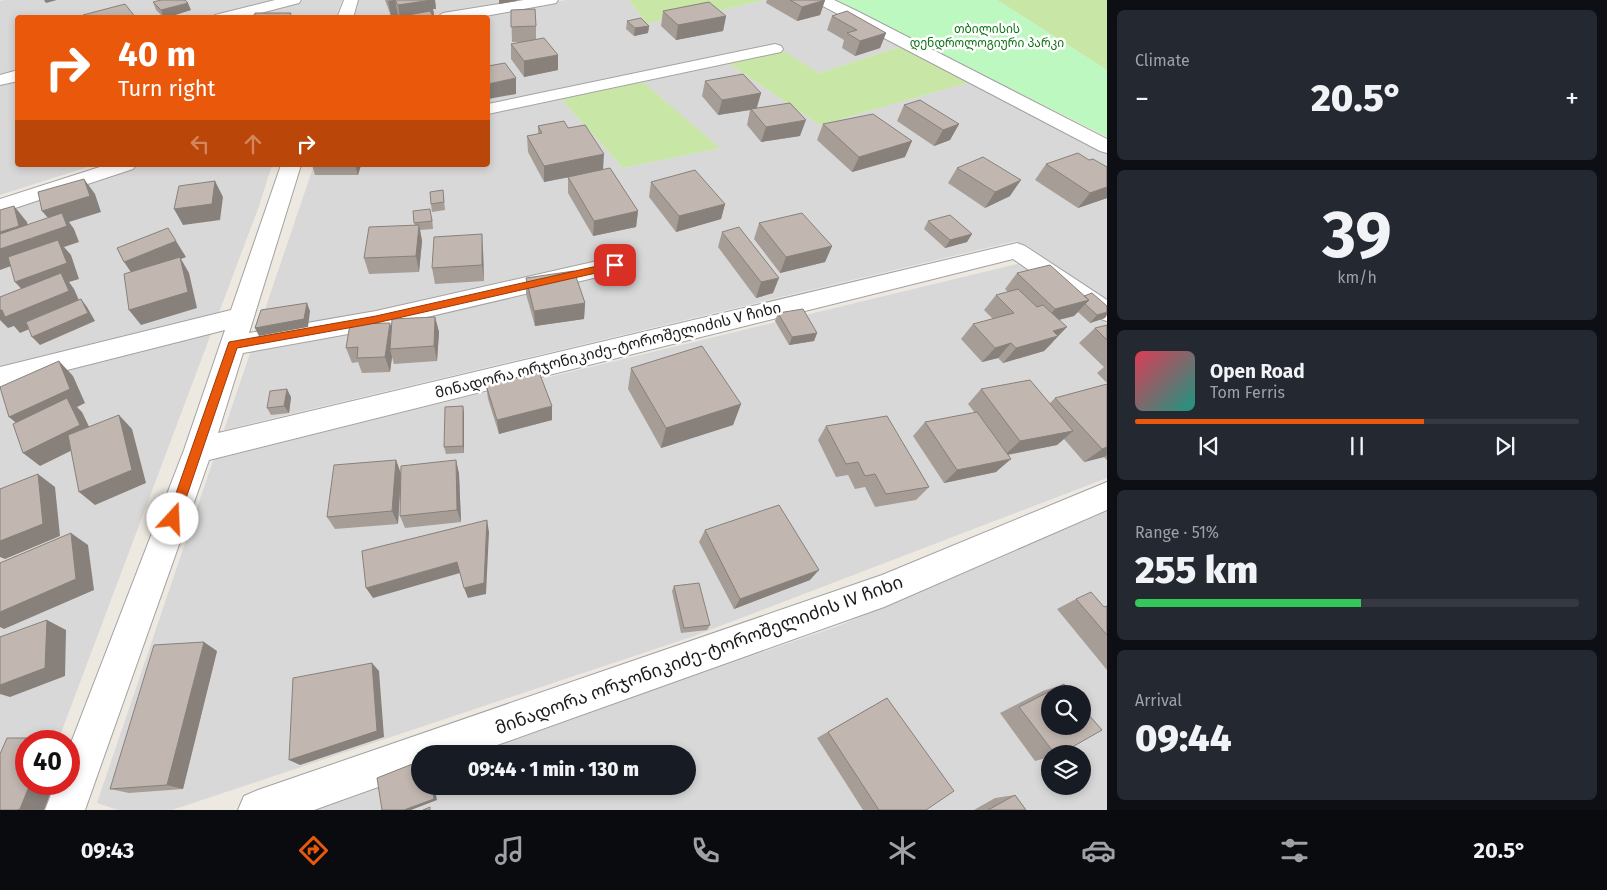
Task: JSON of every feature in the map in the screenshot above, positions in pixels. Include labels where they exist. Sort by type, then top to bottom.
[{"type":"street","points":[[232,15],[294,0]]},
{"type":"street","points":[[346,15],[351,0]]},
{"type":"street","points":[[461,15],[551,0]]},
{"type":"street","points":[[822,0],[1107,147]]},
{"type":"street","points":[[490,109],[775,49]]},
{"type":"street","points":[[0,80],[15,76]]},
{"type":"street","points":[[0,206],[120,167]]},
{"type":"street","points":[[65,810],[198,450],[290,167]]},
{"type":"street","name":"მინადორა ორჯონიკიძე-ტოროშელიძის V ჩიხი","points":[[198,450],[1017,251],[1107,312]]},
{"type":"street","points":[[0,377],[237,331],[376,320],[615,265]]},
{"type":"street","name":"მინადორა ორჯონიკიძე-ტოროშელიძის IV ჩიხი","points":[[258,810],[884,591],[1107,496]]},
{"type":"shaded area","points":[[276,0],[215,15],[15,15],[15,72],[0,76],[0,1]]},
{"type":"shaded area","points":[[304,0],[342,0],[337,15],[243,15]]},
{"type":"shaded area","points":[[358,0],[528,0],[433,15],[354,15]]},
{"type":"shaded area","points":[[566,0],[629,0],[646,23],[718,11],[764,0],[808,0],[899,47],[819,73],[772,45],[490,105],[490,15],[479,15]]},
{"type":"shaded area","points":[[728,63],[820,125],[970,82],[1107,152],[1107,478],[694,636],[172,810],[118,810],[97,803],[214,458],[1021,263],[1045,259],[1016,241],[224,430],[313,167],[490,167],[490,114],[561,99],[623,168],[719,148],[643,82]]},
{"type":"shaded area","points":[[15,79],[15,167],[88,167],[0,195],[0,83]]},
{"type":"shaded area","points":[[135,167],[271,167],[259,206],[62,730],[15,730],[15,781],[0,756],[0,210]]},
{"type":"shaded area","points":[[1107,510],[1107,810],[307,810],[411,774],[411,795],[696,795],[696,745],[495,745],[838,626]]},
{"type":"shaded area","points":[[23,795],[29,795],[32,810]]},
{"type":"green space","points":[[629,0],[764,0],[718,11],[646,23]]},
{"type":"green space","name":"თბილისის დენდროლოგიური პარკი","points":[[833,0],[997,0],[1107,70],[1107,137]]},
{"type":"green space","points":[[997,0],[1107,0],[1107,70]]},
{"type":"green space","points":[[899,47],[970,82],[820,125],[728,63],[783,51],[819,73]]},
{"type":"green space","points":[[643,82],[720,148],[623,168],[561,99]]},
{"type":"building","points":[[185,0],[188,3],[161,10],[153,2]]},
{"type":"building","points":[[395,0],[432,0],[398,5]]},
{"type":"building","points":[[790,0],[825,0],[802,7]]},
{"type":"building","points":[[709,2],[726,16],[678,25],[663,11]]},
{"type":"building","points":[[125,4],[134,15],[83,15]]},
{"type":"building","points":[[535,9],[536,26],[511,27],[511,10]]},
{"type":"building","points":[[430,11],[432,15],[408,15]]},
{"type":"building","points":[[847,11],[886,33],[860,41],[847,33],[857,30],[832,16]]},
{"type":"building","points":[[255,13],[291,13],[291,15],[255,15]]},
{"type":"building","points":[[641,18],[649,26],[635,28],[627,21]]},
{"type":"building","points":[[544,38],[558,55],[524,61],[511,44]]},
{"type":"building","points":[[505,63],[516,78],[490,84],[490,66]]},
{"type":"building","points":[[743,74],[761,93],[722,100],[705,81]]},
{"type":"building","points":[[920,100],[959,124],[943,130],[904,105]]},
{"type":"building","points":[[790,103],[806,120],[766,127],[751,109]]},
{"type":"building","points":[[873,114],[912,141],[859,157],[823,124]]},
{"type":"building","points":[[564,121],[568,128],[585,125],[604,154],[544,166],[527,136],[542,133],[538,126]]},
{"type":"building","points":[[1078,153],[1089,160],[1093,159],[1107,167],[1107,187],[1090,193],[1046,164]]},
{"type":"building","points":[[983,157],[1021,180],[995,192],[957,168]]},
{"type":"building","points":[[610,168],[638,211],[594,221],[568,177]]},
{"type":"building","points":[[695,170],[725,204],[679,216],[651,182]]},
{"type":"building","points":[[84,179],[90,196],[42,211],[38,192]]},
{"type":"building","points":[[215,181],[212,204],[174,209],[179,186]]},
{"type":"building","points":[[443,190],[444,202],[431,204],[430,192]]},
{"type":"building","points":[[14,206],[19,226],[0,232],[0,210]]},
{"type":"building","points":[[430,209],[432,221],[414,223],[413,211]]},
{"type":"building","points":[[62,213],[67,226],[0,249],[0,234]]},
{"type":"building","points":[[802,213],[832,246],[786,257],[759,223]]},
{"type":"building","points":[[950,215],[972,234],[950,240],[928,221]]},
{"type":"building","points":[[419,225],[416,256],[364,258],[369,227]]},
{"type":"building","points":[[739,227],[779,278],[761,282],[722,232]]},
{"type":"building","points":[[168,228],[176,241],[124,262],[117,248]]},
{"type":"building","points":[[482,234],[482,265],[432,268],[434,237]]},
{"type":"building","points":[[58,240],[67,263],[15,282],[8,257]]},
{"type":"building","points":[[180,257],[188,292],[129,310],[124,274]]},
{"type":"building","points":[[1050,265],[1089,300],[1055,309],[1017,273]]},
{"type":"building","points":[[574,271],[585,303],[534,311],[526,278]]},
{"type":"building","points":[[61,273],[69,291],[5,317],[2,310],[0,310],[0,297]]},
{"type":"building","points":[[1018,289],[1037,307],[1043,305],[1067,327],[1053,331],[1058,336],[1016,348],[1011,343],[995,348],[973,324],[1014,313],[996,295]]},
{"type":"building","points":[[1092,293],[1107,306],[1107,312],[1097,315],[1085,304],[1089,300],[1084,296]]},
{"type":"building","points":[[81,299],[88,313],[32,337],[26,322]]},
{"type":"building","points":[[307,303],[304,319],[255,328],[261,310]]},
{"type":"building","points":[[803,309],[817,333],[792,337],[778,313]]},
{"type":"building","points":[[435,317],[434,346],[390,349],[392,319]]},
{"type":"building","points":[[390,323],[385,357],[357,358],[358,347],[346,348],[350,324]]},
{"type":"building","points":[[1107,325],[1107,340],[1095,328]]},
{"type":"building","points":[[702,346],[741,404],[666,428],[631,368]]},
{"type":"building","points":[[59,361],[70,389],[9,417],[0,387]]},
{"type":"building","points":[[539,372],[552,406],[497,420],[486,385]]},
{"type":"building","points":[[1030,380],[1073,431],[1020,441],[981,389]]},
{"type":"building","points":[[1107,384],[1107,447],[1102,449],[1055,398]]},
{"type":"building","points":[[287,389],[284,406],[267,408],[270,391]]},
{"type":"building","points":[[67,398],[80,425],[23,453],[13,424]]},
{"type":"building","points":[[463,406],[463,446],[444,447],[445,407]]},
{"type":"building","points":[[977,412],[1011,459],[957,470],[925,422]]},
{"type":"building","points":[[119,415],[132,470],[79,492],[68,435]]},
{"type":"building","points":[[887,416],[929,487],[886,494],[875,474],[865,476],[858,462],[846,464],[826,426]]},
{"type":"building","points":[[396,460],[392,511],[327,517],[334,465]]},
{"type":"building","points":[[456,460],[457,510],[400,516],[401,466]]},
{"type":"building","points":[[38,474],[43,524],[0,541],[0,489]]},
{"type":"building","points":[[779,505],[819,570],[740,599],[705,530]]},
{"type":"building","points":[[487,520],[484,583],[464,588],[457,562],[366,588],[362,551]]},
{"type":"building","points":[[71,533],[76,579],[0,612],[0,563]]},
{"type":"building","points":[[699,583],[710,625],[684,628],[674,586]]},
{"type":"building","points":[[1091,592],[1104,607],[1107,606],[1107,635],[1076,599]]},
{"type":"building","points":[[47,620],[45,668],[0,685],[0,637]]},
{"type":"building","points":[[204,642],[167,785],[110,789],[154,645]]},
{"type":"building","points":[[372,663],[377,731],[289,760],[293,678]]},
{"type":"building","points":[[1041,696],[1041,735],[1091,735],[1091,717],[1102,730],[1076,745],[1048,745],[1019,707]]},
{"type":"building","points":[[887,698],[954,791],[926,810],[879,810],[828,732]]},
{"type":"building","points":[[7,738],[15,738],[15,795],[26,795],[20,809],[17,810],[0,810],[0,754]]},
{"type":"building","points":[[411,765],[411,795],[433,795],[434,799],[404,810],[382,810],[377,778]]},
{"type":"building","points":[[1015,795],[1026,810],[988,810]]},
{"type":"route","points":[[173,519],[233,345],[376,320],[615,265]]}]
